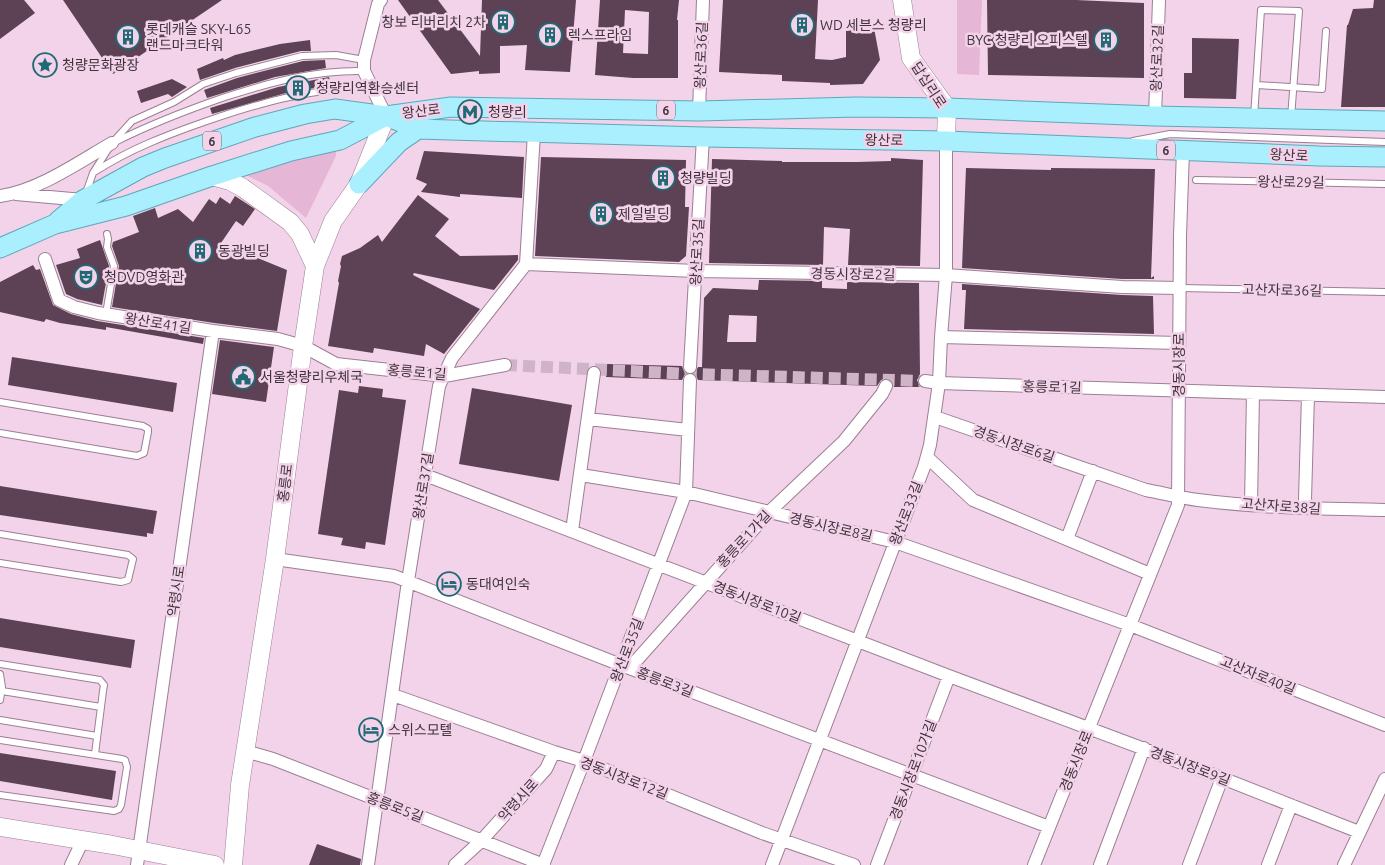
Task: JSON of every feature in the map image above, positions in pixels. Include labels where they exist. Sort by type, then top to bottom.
[{"type":"main road","name":"답십리로","points":[[902,0],[911,58],[947,108],[946,141]]},
{"type":"main road","name":"왕산로","points":[[0,248],[55,224],[126,206],[291,151],[340,140],[386,116],[451,108],[699,111],[856,107],[947,108],[1155,116],[1385,121]]},
{"type":"main road","name":"왕산로","points":[[55,224],[83,200],[143,167],[255,127],[335,108],[386,116],[418,129],[703,137],[946,141],[1385,157]]},
{"type":"main road","name":"홍릉로","points":[[233,865],[240,784],[275,559],[302,346],[315,266],[333,221],[359,184],[386,116]]},
{"type":"main road","points":[[359,184],[399,142],[418,129]]},
{"type":"main road","points":[[212,176],[230,181],[243,188],[290,222],[300,234],[315,266]]},
{"type":"main road","points":[[0,827],[83,840],[138,858],[215,865]]},
{"type":"street","name":"왕산로36길","points":[[699,111],[703,0]]},
{"type":"street","name":"왕산로32길","points":[[1155,116],[1159,0]]},
{"type":"street","points":[[381,1],[364,65],[372,88],[386,116]]},
{"type":"street","points":[[526,264],[534,133]]},
{"type":"street","name":"왕산로35길","points":[[543,865],[621,666],[686,492],[690,373],[703,137]]},
{"type":"street","name":"왕산로33길","points":[[772,865],[927,457],[939,383],[946,275],[946,141]]},
{"type":"street","points":[[0,202],[70,167],[112,143]]},
{"type":"street","name":"경동시장로","points":[[1034,865],[1178,505],[1183,150]]},
{"type":"street","points":[[0,188],[15,194]]},
{"type":"street","points":[[0,194],[83,200]]},
{"type":"street","name":"왕산로41길","points":[[45,259],[59,300],[74,307],[213,331],[278,339],[302,346]]},
{"type":"street","name":"경동시장로2길","points":[[526,264],[696,271],[946,275],[1122,287],[1180,288]]},
{"type":"street","name":"왕산로37길","points":[[368,865],[408,581],[439,386],[452,358],[526,264]]},
{"type":"street","name":"약령시로","points":[[138,858],[213,331]]},
{"type":"street","points":[[941,337],[1179,343]]},
{"type":"street","name":"홍릉로1길","points":[[302,346],[336,364],[444,376],[505,365]]},
{"type":"street","points":[[572,532],[594,373]]},
{"type":"street","name":"홍릉로1길","points":[[925,381],[939,383],[1385,397]]},
{"type":"street","name":"홍릉로1가길","points":[[621,666],[635,662],[769,512],[844,441],[882,394],[886,386]]},
{"type":"street","points":[[1251,504],[1253,393]]},
{"type":"street","points":[[1307,508],[1308,395]]},
{"type":"street","name":"경동시장로6길","points":[[935,417],[1146,490],[1178,496]]},
{"type":"street","points":[[588,419],[688,430]]},
{"type":"street","points":[[927,457],[973,500],[1150,574]]},
{"type":"street","points":[[1066,539],[1093,471]]},
{"type":"street","name":"경동시장로10길","points":[[425,475],[1089,729]]},
{"type":"street","name":"경동시장로8길","points":[[581,475],[686,492],[895,542],[1130,625]]},
{"type":"street","name":"고산자로38길","points":[[1178,496],[1197,500],[1307,508],[1385,510]]},
{"type":"street","name":"홍릉로3길","points":[[275,559],[394,576],[621,666],[1049,828]]},
{"type":"street","name":"고산자로40길","points":[[1130,625],[1385,725]]},
{"type":"street","name":"경동시장로10가길","points":[[878,865],[949,676]]},
{"type":"street","name":"경동시장로12길","points":[[393,695],[584,761],[753,830],[854,865]]},
{"type":"street","name":"경동시장로9길","points":[[1089,729],[1144,748],[1359,832]]},
{"type":"street","points":[[1100,865],[1144,748]]},
{"type":"street","name":"홍릉로5길","points":[[245,751],[273,759],[543,865]]},
{"type":"street","name":"약령시로","points":[[455,865],[482,841],[546,769],[554,752]]},
{"type":"street","points":[[1189,865],[1222,778]]},
{"type":"street","points":[[1344,865],[1385,779]]},
{"type":"street","points":[[1268,865],[1291,805]]},
{"type":"street","points":[[71,865],[83,840]]},
{"type":"lane","points":[[1254,118],[1262,10],[1299,11],[1291,119]]},
{"type":"lane","points":[[1256,85],[1322,89],[1326,31]]},
{"type":"lane","points":[[83,200],[93,173],[112,143],[132,121],[174,102],[204,84],[236,73],[302,56],[329,55],[364,65]]},
{"type":"lane","points":[[112,143],[152,123],[260,86],[364,65]]},
{"type":"lane","points":[[93,173],[109,162],[168,134],[254,106],[303,94],[348,88],[372,88]]},
{"type":"lane","points":[[1102,147],[1170,134],[1385,142]]},
{"type":"lane","name":"왕산로29길","points":[[1196,180],[1385,184]]},
{"type":"lane","points":[[106,314],[114,266],[107,247],[107,234]]},
{"type":"lane","name":"고산자로36길","points":[[1180,288],[1385,292]]},
{"type":"lane","points":[[0,402],[148,428],[144,453],[137,456],[0,433]]},
{"type":"lane","points":[[0,534],[128,555],[133,559],[128,580],[121,582],[0,563]]},
{"type":"lane","points":[[0,664],[100,680],[104,685],[95,754]]},
{"type":"lane","points":[[0,674],[2,682],[0,700]]},
{"type":"lane","points":[[2,691],[101,707]]},
{"type":"lane","points":[[0,720],[97,736]]},
{"type":"lane","points":[[0,740],[95,754],[122,759],[127,763],[119,810],[108,812],[0,795]]},
{"type":"shaded area","points":[[957,0],[982,0],[979,75],[957,74]]},
{"type":"shaded area","points":[[333,149],[336,152],[336,156],[306,218],[268,186],[242,173]]},
{"type":"building","points":[[0,0],[24,0],[35,13],[0,39]]},
{"type":"building","name":"롯데캐슬 SKY-L65 랜드마크타워","points":[[63,0],[222,0],[113,74]]},
{"type":"building","points":[[398,0],[438,0],[480,56],[482,0],[576,0],[570,72],[525,70],[527,45],[500,46],[500,73],[479,74],[479,71],[451,74]]},
{"type":"building","points":[[600,0],[679,0],[677,20],[678,78],[633,78],[595,75]],"holes":[[[625,10],[649,12],[648,54],[623,53]]]},
{"type":"building","points":[[723,0],[818,0],[815,59],[832,60],[846,57],[846,31],[874,28],[880,60],[863,84],[830,85],[830,83],[782,81],[782,75],[719,72]]},
{"type":"building","points":[[987,0],[1076,0],[1144,3],[1144,78],[988,75]]},
{"type":"building","points":[[1374,0],[1385,0],[1385,107],[1341,107],[1347,25],[1353,9],[1373,8]]},
{"type":"building","points":[[1192,38],[1239,39],[1236,99],[1184,98],[1184,73],[1192,73]]},
{"type":"building","points":[[310,40],[311,51],[301,51],[235,68],[200,80],[197,69],[223,58],[224,60],[235,55],[280,44]]},
{"type":"building","points":[[325,60],[326,68],[275,77],[207,98],[204,90],[237,78],[303,61]]},
{"type":"building","points":[[329,77],[331,85],[286,93],[212,114],[210,108],[278,87]]},
{"type":"building","points":[[172,79],[187,87],[172,97],[168,94],[141,103],[137,91]]},
{"type":"building","points":[[424,151],[524,157],[522,198],[460,194],[460,197],[421,192],[427,184],[416,179]]},
{"type":"building","points":[[541,157],[686,160],[685,207],[689,207],[686,256],[679,262],[535,256]]},
{"type":"building","points":[[891,158],[923,160],[920,266],[848,265],[850,229],[824,227],[823,265],[709,263],[712,159],[782,162],[857,162],[891,161]]},
{"type":"building","points":[[966,168],[1051,170],[1051,168],[1155,169],[1151,278],[1154,276],[1154,279],[1122,279],[962,268]]},
{"type":"building","points":[[418,195],[449,219],[435,236],[460,256],[518,255],[518,260],[494,290],[414,273],[413,275],[480,309],[444,354],[426,344],[424,356],[374,348],[373,353],[328,346],[342,256],[360,248],[378,235],[382,242]]},
{"type":"building","points":[[235,196],[255,209],[243,226],[236,221],[221,243],[287,270],[277,331],[112,307],[119,266],[112,246],[113,242],[139,232],[133,216],[155,208],[158,218],[178,209],[193,222],[209,199],[216,204],[220,197],[230,204]]},
{"type":"building","points":[[100,240],[109,266],[102,305],[77,299],[66,294],[56,265],[80,258],[77,249]]},
{"type":"building","points":[[33,265],[36,270],[40,269],[53,305],[71,314],[97,321],[204,338],[203,344],[106,327],[106,330],[46,319],[44,322],[0,312],[0,282]]},
{"type":"building","points":[[759,280],[822,281],[822,288],[847,289],[847,282],[919,283],[920,375],[917,380],[920,387],[894,387],[892,381],[886,378],[881,380],[877,386],[698,380],[695,373],[698,367],[702,367],[704,298],[713,288],[758,290]],"holes":[[[729,315],[757,316],[756,342],[727,342]]]},
{"type":"building","points":[[962,284],[1153,296],[1154,334],[964,329],[966,290],[962,290]]},
{"type":"building","points":[[220,340],[274,347],[266,402],[212,394]]},
{"type":"building","points":[[12,357],[177,383],[173,412],[8,385]]},
{"type":"building","points":[[607,364],[682,366],[685,374],[682,380],[606,377]]},
{"type":"building","points":[[359,386],[383,389],[382,397],[406,400],[385,545],[366,542],[365,549],[341,545],[343,538],[318,534],[339,390],[358,393]]},
{"type":"building","points":[[472,388],[572,405],[559,481],[459,464]]},
{"type":"building","points":[[0,486],[157,511],[153,534],[147,533],[147,537],[0,515]]},
{"type":"building","points":[[0,618],[135,640],[131,668],[0,647]]},
{"type":"building","points":[[0,753],[116,771],[112,800],[0,781]]},
{"type":"building","points":[[317,844],[361,859],[360,865],[309,865]]},
{"type":"tunnel","points":[[505,365],[691,374],[925,381]]},
{"type":"place","name":"창보 리버리치 2차","points":[[503,22]]},
{"type":"place","name":"WD 세븐스 청량리","points":[[802,25]]},
{"type":"place","name":"렉스프라임","points":[[550,35]]},
{"type":"place","name":"롯데캐슬 SKY-L65 랜드마크타워","points":[[128,37]]},
{"type":"place","name":"BYC 청량리 오피스텔","points":[[1106,40]]},
{"type":"place","name":"청량문화광장","points":[[45,65]]},
{"type":"place","name":"청량리역환승센터","points":[[298,88]]},
{"type":"place","name":"청량리","points":[[470,112]]},
{"type":"place","name":"청량빌딩","points":[[663,178]]},
{"type":"place","name":"제일빌딩","points":[[601,214]]},
{"type":"place","name":"동광빌딩","points":[[200,251]]},
{"type":"place","name":"청DVD영화관","points":[[86,277]]},
{"type":"place","name":"서울청량리우체국","points":[[243,377]]},
{"type":"place","name":"동대여인숙","points":[[449,584]]},
{"type":"place","name":"스위스모텔","points":[[371,730]]}]
